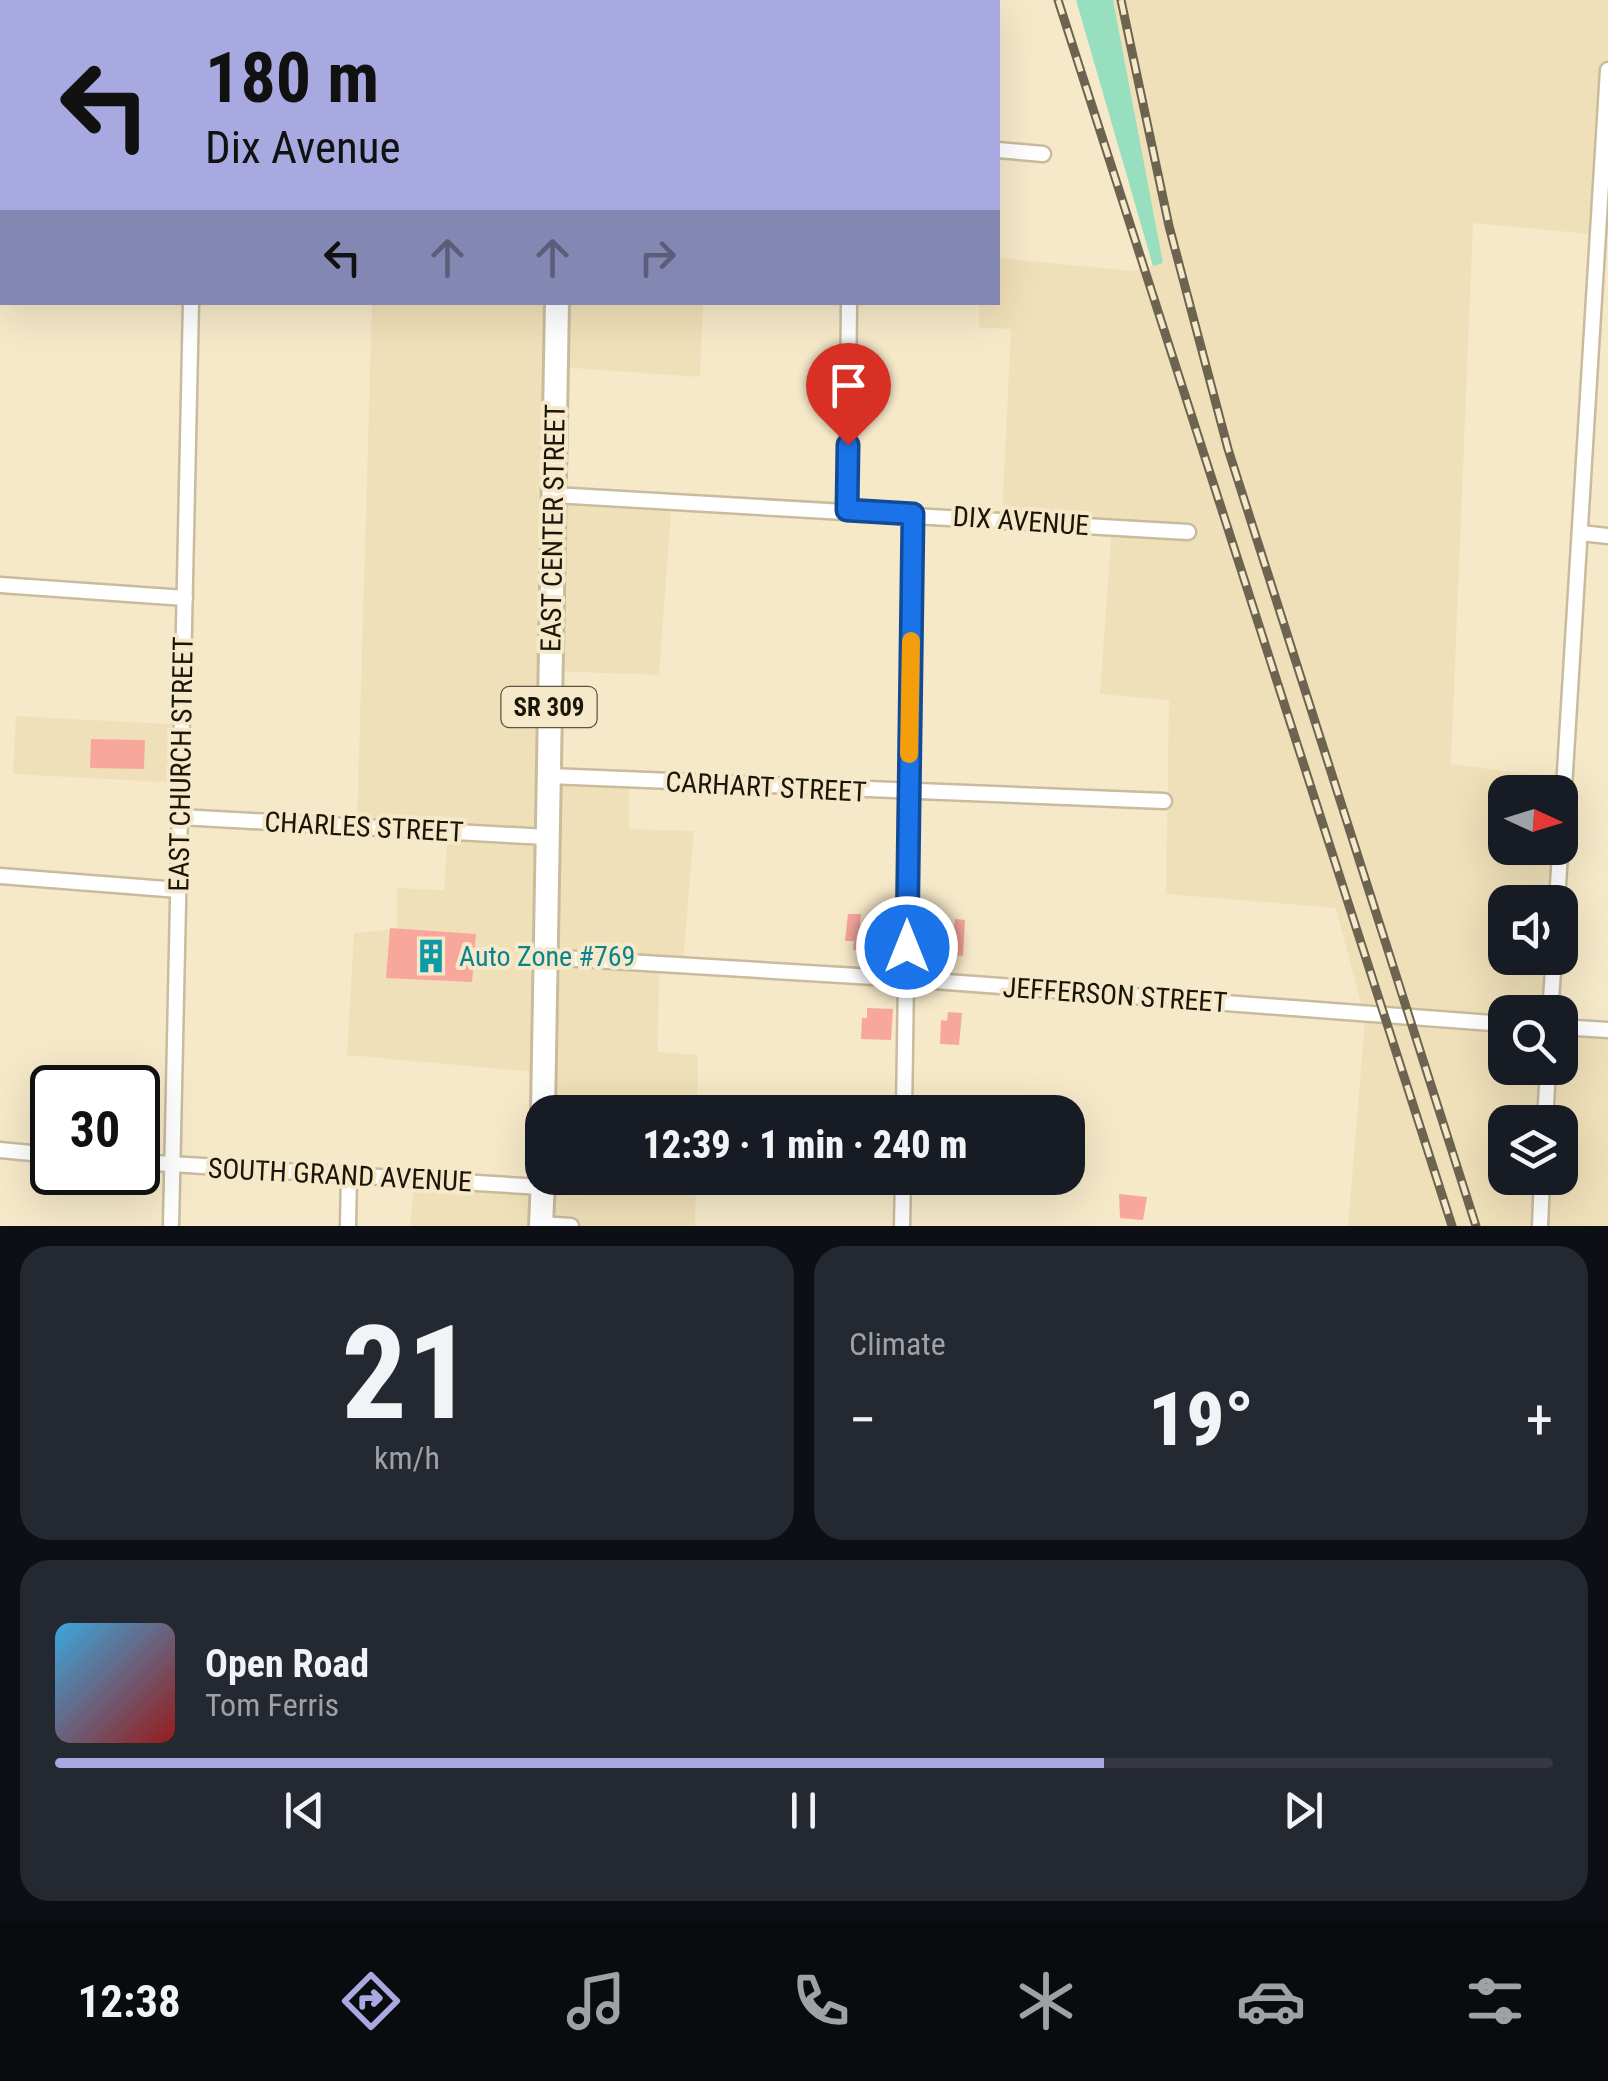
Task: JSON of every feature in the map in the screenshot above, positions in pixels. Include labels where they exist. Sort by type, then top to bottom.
[{"type":"main road","name":"EAST CENTER STREET","points":[[543,1095],[557,305]]},
{"type":"main road","points":[[542,1195],[542,1225]]},
{"type":"street","points":[[1559,885],[1608,70]]},
{"type":"street","points":[[1000,150],[1043,154]]},
{"type":"street","name":"EAST CHURCH STREET","points":[[171,1226],[191,305]]},
{"type":"street","points":[[847,510],[849,305]]},
{"type":"street","name":"DIX AVENUE","points":[[554,495],[1188,532]]},
{"type":"street","points":[[904,1095],[913,514]]},
{"type":"street","points":[[1581,534],[1608,536]]},
{"type":"street","points":[[0,585],[185,598]]},
{"type":"street","name":"CARHART STREET","points":[[548,776],[1164,802]]},
{"type":"street","name":"CHARLES STREET","points":[[180,817],[548,837]]},
{"type":"street","points":[[0,876],[179,890]]},
{"type":"street","name":"JEFFERSON STREET","points":[[545,957],[907,979],[1488,1023]]},
{"type":"street","points":[[1578,1028],[1608,1030]]},
{"type":"street","points":[[0,1150],[30,1153]]},
{"type":"street","name":"SOUTH GRAND AVENUE","points":[[160,1164],[525,1181]]},
{"type":"street","points":[[348,1226],[350,1174]]},
{"type":"street","points":[[902,1226],[903,1195]]},
{"type":"street","points":[[1540,1226],[1541,1195]]},
{"type":"street","points":[[542,1225],[570,1226]]},
{"type":"shaded area","points":[[1113,0],[1608,0],[1608,111],[1600,235],[1473,223],[1451,764],[1536,775],[1488,775],[1488,865],[1562,865],[1561,885],[1488,885],[1488,975],[1556,975],[1555,995],[1488,995],[1488,1085],[1578,1085],[1578,1028],[1608,1030],[1608,1226],[1348,1226],[1365,1020],[1336,908],[1166,894],[1169,700],[1100,694],[1112,526],[1002,516],[1011,329],[979,328],[979,305],[1000,305],[1000,258],[1133,271],[1163,263]]},
{"type":"shaded area","points":[[372,305],[703,305],[700,377],[558,367],[557,493],[672,498],[659,675],[553,671],[548,774],[629,774],[629,829],[694,831],[683,962],[659,962],[658,1052],[698,1055],[697,1095],[537,1095],[536,1072],[347,1055],[354,933],[397,929],[397,888],[444,890],[448,827],[357,823]]},
{"type":"shaded area","points":[[16,716],[186,725],[183,783],[13,774]]},
{"type":"shaded area","points":[[416,1170],[525,1182],[525,1195],[696,1195],[695,1226],[410,1226]]},
{"type":"green space","points":[[1076,0],[1113,0],[1163,263],[1153,266]]},
{"type":"building","points":[[91,739],[145,740],[144,769],[90,768]]},
{"type":"building","points":[[848,914],[861,914],[860,925],[867,925],[866,950],[853,950],[854,941],[845,941]]},
{"type":"building","points":[[955,919],[965,920],[963,956],[951,955],[951,948],[942,948],[941,925],[954,926]]},
{"type":"building","name":"Auto Zone #769","points":[[390,928],[476,934],[472,982],[386,978]]},
{"type":"building","points":[[867,1008],[893,1009],[891,1040],[861,1039],[862,1018],[867,1018]]},
{"type":"building","points":[[948,1012],[962,1013],[959,1045],[940,1044],[941,1020],[947,1021]]},
{"type":"building","points":[[1119,1194],[1147,1197],[1143,1220],[1120,1218]]},
{"type":"railway","points":[[1058,0],[1452,1226]]},
{"type":"railway","points":[[1121,0],[1169,226],[1228,449],[1476,1226]]},
{"type":"slow traffic","points":[[909,754],[911,641]]},
{"type":"place","name":"Auto Zone #769","points":[[431,956]]},
{"type":"route","points":[[848,445],[847,510],[913,514],[907,947]]}]
